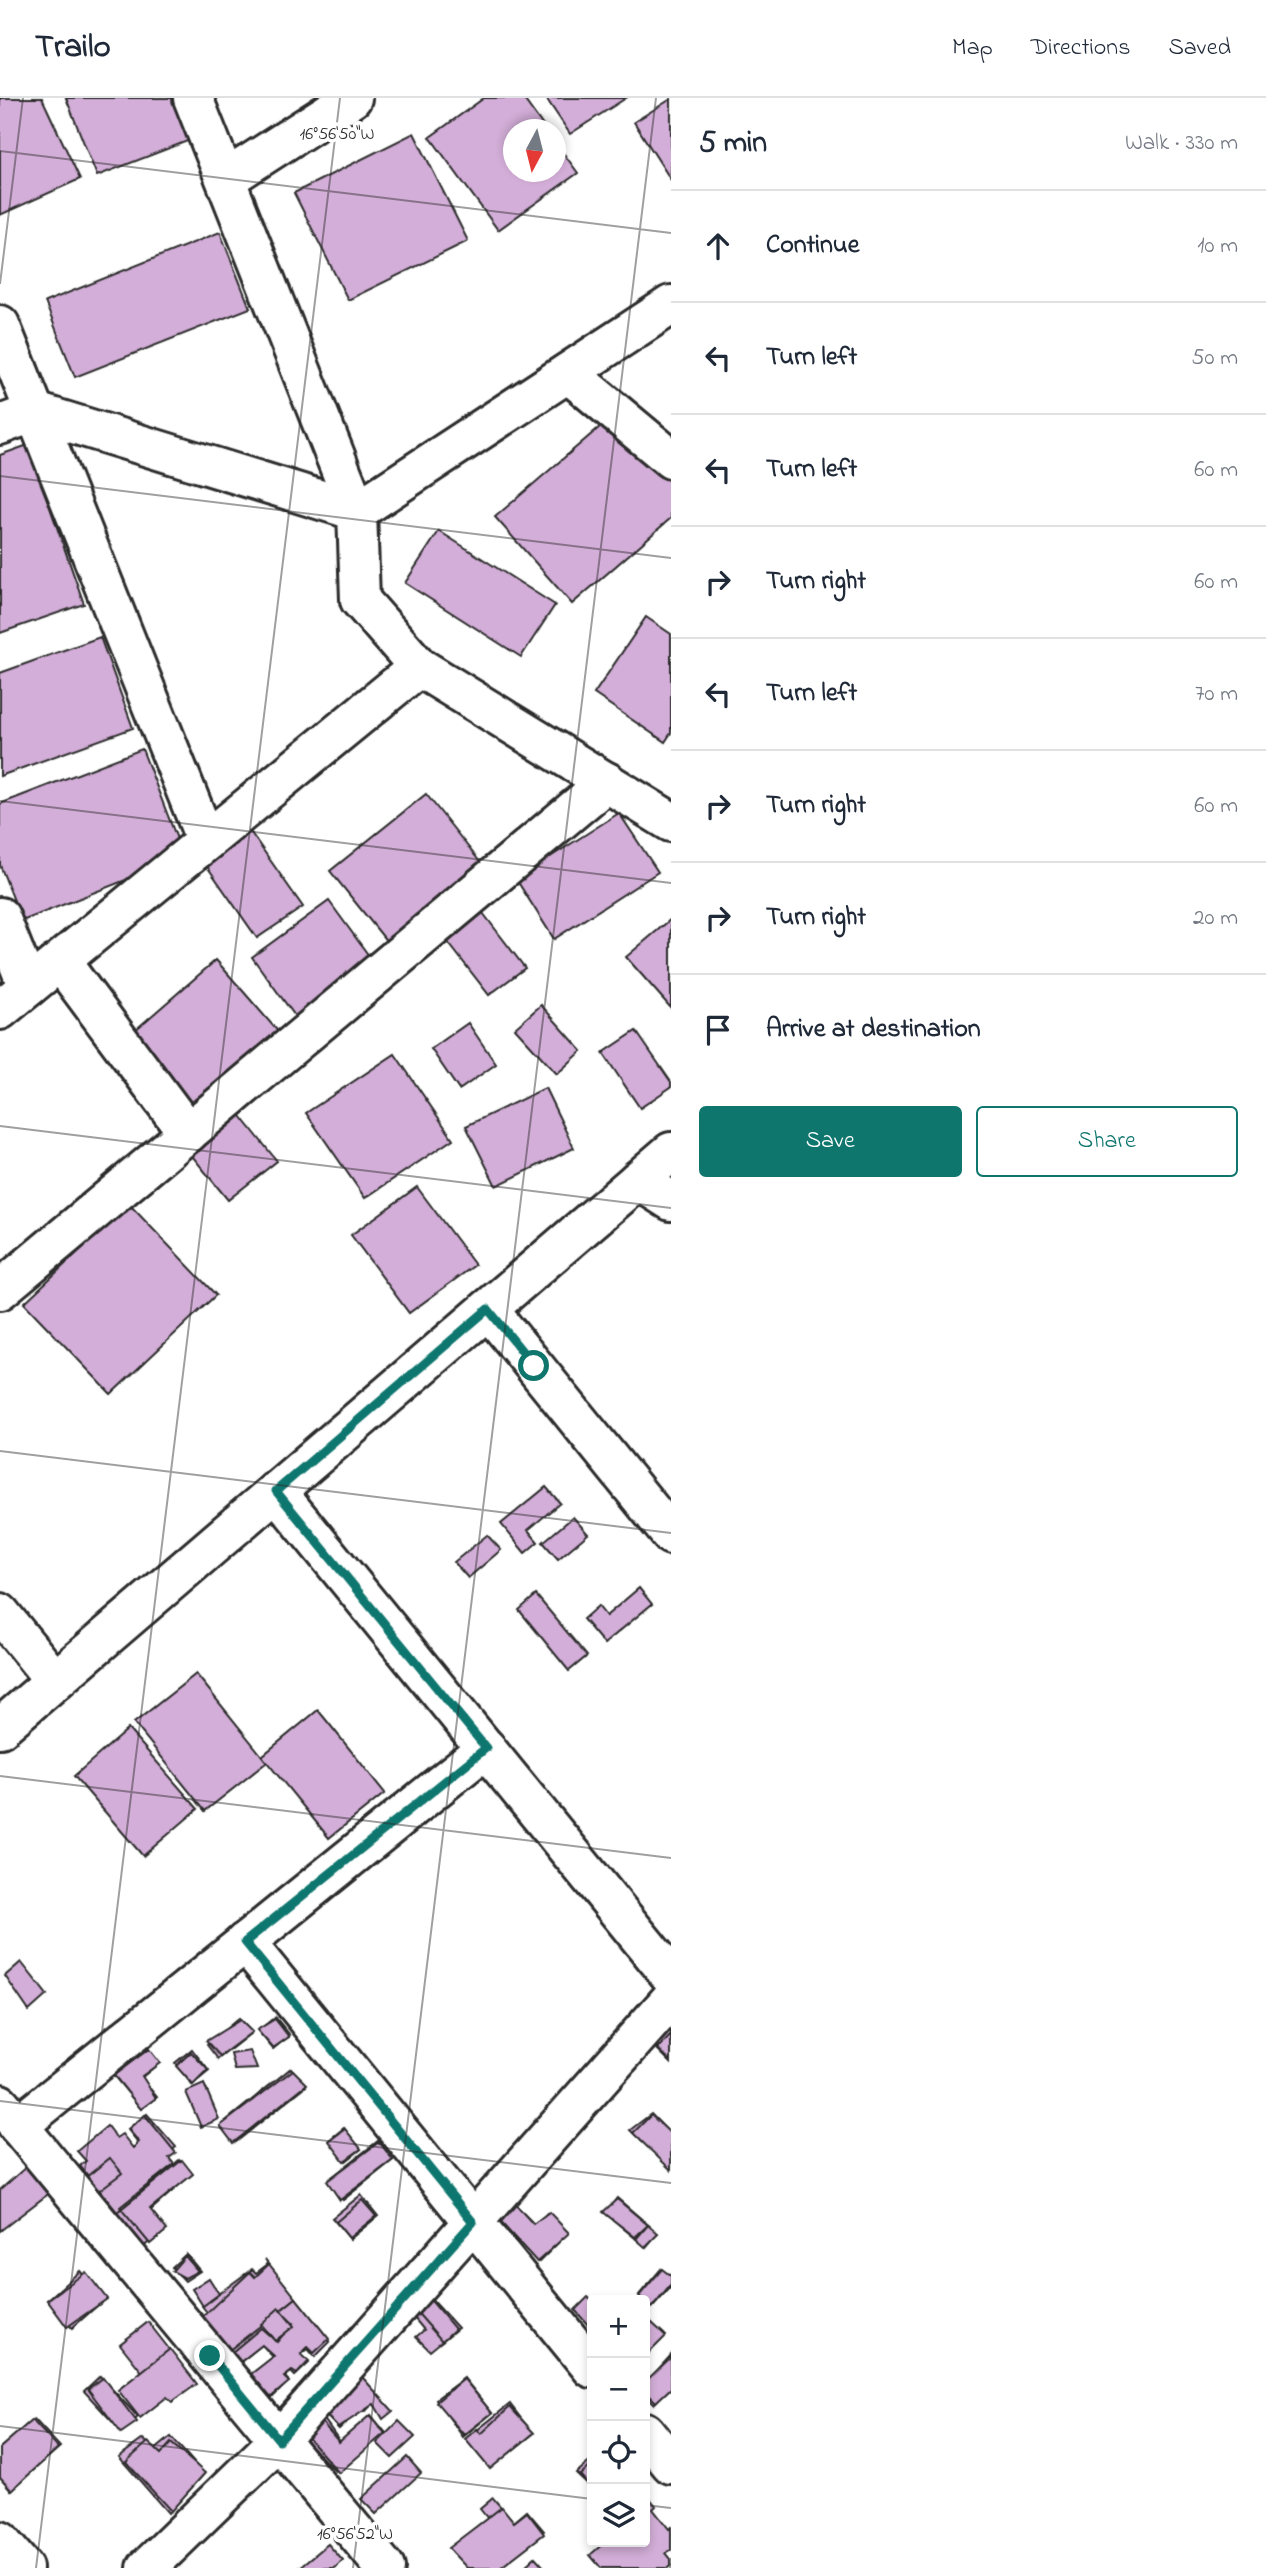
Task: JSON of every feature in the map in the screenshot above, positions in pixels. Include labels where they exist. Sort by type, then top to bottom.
[{"type":"street","points":[[193,98],[356,511],[360,600],[419,667],[671,822]]},
{"type":"street","points":[[226,179],[352,98]]},
{"type":"street","points":[[17,418],[356,511],[671,305]]},
{"type":"street","points":[[0,325],[17,418],[206,841]]},
{"type":"street","points":[[568,373],[671,460]]},
{"type":"street","points":[[0,917],[14,998],[419,667]]},
{"type":"street","points":[[0,1290],[607,782]]},
{"type":"street","points":[[60,961],[188,1133]]},
{"type":"street","points":[[0,1728],[671,1152]]},
{"type":"street","points":[[638,1181],[671,1201]]},
{"type":"street","points":[[488,1309],[671,1535]]},
{"type":"street","points":[[276,1491],[671,1976]]},
{"type":"street","points":[[0,1613],[55,1681]]},
{"type":"street","points":[[385,2568],[9,2115],[245,1942],[486,1748]]},
{"type":"street","points":[[245,1942],[587,2362]]},
{"type":"street","points":[[147,2568],[279,2440],[671,1999]]},
{"type":"street","points":[[0,2540],[23,2568]]},
{"type":"building","points":[[0,98],[42,98],[80,179],[0,215]]},
{"type":"building","points":[[66,98],[182,98],[198,137],[97,176]]},
{"type":"building","points":[[484,98],[523,98],[538,119],[503,119],[503,182],[565,182],[498,230],[430,137]]},
{"type":"building","points":[[546,98],[626,98],[570,134],[566,128],[566,119],[560,119]]},
{"type":"building","points":[[671,99],[671,180],[634,122]]},
{"type":"building","points":[[414,133],[468,241],[348,300],[294,193]]},
{"type":"building","points":[[566,157],[578,173],[566,182]]},
{"type":"building","points":[[220,232],[250,308],[75,377],[45,302]]},
{"type":"building","points":[[615,414],[671,477],[671,518],[572,604],[495,517]]},
{"type":"building","points":[[28,445],[84,604],[0,633],[0,455]]},
{"type":"building","points":[[439,531],[555,605],[521,657],[405,583]]},
{"type":"building","points":[[646,617],[671,634],[671,733],[665,742],[594,694]]},
{"type":"building","points":[[100,637],[133,728],[0,776],[0,673]]},
{"type":"building","points":[[142,749],[184,857],[22,921],[0,865],[0,804]]},
{"type":"building","points":[[426,794],[488,872],[392,948],[330,871]]},
{"type":"building","points":[[619,813],[658,872],[554,939],[516,879]]},
{"type":"building","points":[[249,830],[303,907],[257,938],[204,862]]},
{"type":"building","points":[[329,901],[372,960],[295,1016],[252,957]]},
{"type":"building","points":[[483,913],[525,968],[489,995],[447,941]]},
{"type":"building","points":[[671,919],[671,1008],[626,957]]},
{"type":"building","points":[[216,960],[281,1035],[190,1112],[126,1038]]},
{"type":"building","points":[[541,1005],[582,1051],[557,1074],[515,1028]]},
{"type":"building","points":[[468,1023],[496,1064],[459,1090],[431,1049]]},
{"type":"building","points":[[636,1031],[671,1082],[671,1087],[640,1108],[603,1053]]},
{"type":"building","points":[[395,1054],[453,1139],[365,1198],[306,1113]]},
{"type":"building","points":[[545,1088],[574,1148],[496,1186],[466,1126]]},
{"type":"building","points":[[237,1111],[277,1161],[228,1200],[188,1151]]},
{"type":"building","points":[[417,1187],[475,1265],[409,1313],[351,1235]]},
{"type":"building","points":[[129,1204],[216,1295],[111,1394],[24,1303]]},
{"type":"building","points":[[546,1487],[560,1503],[528,1530],[538,1542],[525,1553],[501,1524]]},
{"type":"building","points":[[573,1517],[588,1534],[558,1559],[543,1542]]},
{"type":"building","points":[[487,1535],[501,1550],[468,1578],[454,1562]]},
{"type":"building","points":[[639,1588],[652,1604],[604,1644],[583,1619],[598,1606],[606,1616]]},
{"type":"building","points":[[536,1595],[587,1656],[569,1671],[519,1610]]},
{"type":"building","points":[[196,1674],[267,1762],[205,1811],[134,1723]]},
{"type":"building","points":[[318,1710],[385,1793],[329,1838],[262,1756]]},
{"type":"building","points":[[128,1729],[198,1809],[143,1856],[74,1776]]},
{"type":"building","points":[[21,1962],[47,1995],[29,2011],[5,1976]]},
{"type":"building","points":[[275,2017],[290,2035],[273,2049],[258,2031]]},
{"type":"building","points":[[239,2018],[251,2033],[218,2059],[207,2045]]},
{"type":"building","points":[[275,2019],[289,2037],[273,2048],[257,2030]]},
{"type":"building","points":[[240,2020],[252,2032],[220,2056],[206,2041]]},
{"type":"building","points":[[671,2030],[671,2063],[655,2047]]},
{"type":"building","points":[[671,2035],[671,2061],[658,2049]]},
{"type":"building","points":[[147,2047],[159,2063],[141,2078],[157,2097],[141,2109],[113,2075]]},
{"type":"building","points":[[149,2049],[160,2063],[142,2076],[156,2098],[141,2109],[114,2075]]},
{"type":"building","points":[[192,2049],[209,2071],[192,2085],[175,2063]]},
{"type":"building","points":[[250,2051],[257,2069],[235,2070],[231,2054]]},
{"type":"building","points":[[191,2052],[208,2070],[193,2085],[176,2066]]},
{"type":"building","points":[[291,2068],[306,2086],[236,2142],[222,2124]]},
{"type":"building","points":[[293,2070],[307,2084],[233,2143],[220,2126]]},
{"type":"building","points":[[204,2084],[219,2119],[201,2127],[186,2092]]},
{"type":"building","points":[[147,2114],[176,2147],[161,2159],[169,2167],[113,2212],[78,2170],[122,2137],[130,2147],[136,2147],[137,2141],[128,2130]]},
{"type":"building","points":[[651,2114],[671,2135],[671,2169],[630,2130]]},
{"type":"building","points":[[145,2115],[176,2153],[169,2158],[174,2164],[117,2212],[80,2166],[86,2161],[77,2151],[107,2126],[116,2138],[122,2134],[133,2148],[139,2142],[128,2129]]},
{"type":"building","points":[[651,2115],[671,2134],[671,2170],[633,2133]]},
{"type":"building","points":[[344,2128],[361,2149],[346,2161],[329,2140]]},
{"type":"building","points":[[345,2129],[361,2149],[344,2161],[329,2141]]},
{"type":"building","points":[[378,2141],[393,2160],[343,2200],[327,2181]]},
{"type":"building","points":[[379,2142],[393,2160],[340,2200],[327,2181]]},
{"type":"building","points":[[110,2158],[122,2173],[97,2192],[85,2178]]},
{"type":"building","points":[[179,2160],[187,2178],[150,2211],[165,2229],[142,2248],[114,2215]]},
{"type":"building","points":[[182,2160],[193,2174],[150,2209],[167,2230],[150,2244],[121,2209]]},
{"type":"building","points":[[26,2167],[48,2194],[0,2231],[0,2190]]},
{"type":"building","points":[[361,2195],[378,2216],[350,2239],[332,2218]]},
{"type":"building","points":[[617,2198],[658,2233],[646,2247],[605,2213]]},
{"type":"building","points":[[617,2199],[648,2225],[635,2237],[603,2212]]},
{"type":"building","points":[[362,2200],[376,2216],[349,2238],[336,2222]]},
{"type":"building","points":[[510,2200],[535,2225],[547,2213],[568,2233],[539,2262],[493,2217]]},
{"type":"building","points":[[514,2203],[533,2224],[549,2212],[569,2233],[537,2262],[495,2216]]},
{"type":"building","points":[[648,2225],[658,2234],[645,2247],[636,2239]]},
{"type":"building","points":[[186,2254],[200,2271],[185,2281],[172,2267]]},
{"type":"building","points":[[185,2256],[198,2271],[185,2278],[172,2271]]},
{"type":"building","points":[[265,2259],[330,2342],[315,2357],[308,2349],[301,2355],[309,2363],[295,2376],[291,2372],[285,2377],[289,2381],[268,2402],[248,2377],[273,2357],[262,2345],[238,2364],[225,2349],[232,2344],[202,2306],[252,2269],[256,2273],[268,2264]],"holes":[[[279,2308],[294,2326],[275,2341],[261,2324]]]},
{"type":"building","points":[[269,2264],[296,2298],[228,2351],[202,2317],[250,2272],[255,2277]]},
{"type":"building","points":[[661,2269],[671,2278],[671,2287],[653,2307],[650,2304],[650,2295],[639,2295]]},
{"type":"building","points":[[662,2269],[671,2276],[671,2285],[652,2308],[650,2295],[640,2295]]},
{"type":"building","points":[[80,2271],[105,2299],[72,2328],[47,2300]]},
{"type":"building","points":[[86,2272],[107,2299],[67,2327],[47,2300]]},
{"type":"building","points":[[209,2278],[219,2294],[203,2306],[192,2289]]},
{"type":"building","points":[[427,2294],[458,2328],[430,2351],[416,2337],[424,2330],[409,2312]]},
{"type":"building","points":[[428,2297],[455,2329],[442,2341],[414,2309]]},
{"type":"building","points":[[296,2298],[329,2339],[314,2353],[308,2347],[301,2354],[309,2361],[297,2374],[292,2371],[284,2377],[289,2382],[269,2399],[251,2374],[274,2356],[262,2345],[239,2363],[231,2353],[261,2328],[277,2342],[293,2323],[280,2311]]},
{"type":"building","points":[[587,2298],[587,2324],[575,2310]]},
{"type":"building","points":[[279,2308],[294,2326],[275,2341],[261,2324]]},
{"type":"building","points":[[148,2322],[195,2382],[172,2399],[168,2394],[143,2413],[122,2387],[142,2372],[120,2344]]},
{"type":"building","points":[[650,2322],[664,2334],[650,2349]]},
{"type":"building","points":[[650,2323],[666,2336],[650,2352]]},
{"type":"building","points":[[170,2349],[197,2384],[172,2402],[167,2397],[140,2418],[118,2390]]},
{"type":"building","points":[[671,2355],[671,2386],[654,2404],[650,2399],[650,2378]]},
{"type":"building","points":[[671,2357],[671,2388],[656,2402],[650,2396],[650,2377]]},
{"type":"building","points":[[352,2367],[390,2409],[384,2416],[373,2403],[366,2411],[361,2408],[339,2429],[316,2405]]},
{"type":"building","points":[[353,2367],[393,2411],[383,2419],[374,2404],[338,2428],[318,2406]]},
{"type":"building","points":[[100,2376],[138,2417],[122,2432],[84,2391]]},
{"type":"building","points":[[103,2378],[137,2422],[121,2433],[88,2389]]},
{"type":"building","points":[[464,2378],[492,2413],[463,2437],[436,2399]]},
{"type":"building","points":[[464,2379],[492,2413],[464,2435],[436,2402]]},
{"type":"building","points":[[510,2404],[533,2434],[490,2468],[466,2439]]},
{"type":"building","points":[[510,2407],[534,2433],[490,2469],[465,2439],[477,2429],[481,2434]]},
{"type":"building","points":[[321,2415],[341,2443],[371,2415],[386,2433],[335,2471],[300,2435]]},
{"type":"building","points":[[369,2416],[385,2433],[339,2473],[303,2432],[318,2418],[339,2442]]},
{"type":"building","points":[[34,2419],[60,2447],[11,2490],[0,2477],[0,2448]]},
{"type":"building","points":[[32,2420],[58,2448],[12,2490],[0,2477],[0,2448]]},
{"type":"building","points":[[399,2421],[415,2437],[392,2458],[377,2443]]},
{"type":"building","points":[[171,2437],[204,2474],[168,2513],[119,2457],[143,2439],[155,2450]]},
{"type":"building","points":[[148,2442],[161,2454],[171,2443],[205,2473],[171,2511],[126,2462]]},
{"type":"building","points":[[407,2457],[421,2473],[376,2514],[361,2499]]},
{"type":"building","points":[[587,2464],[587,2483],[576,2473]]},
{"type":"building","points":[[587,2469],[587,2483],[580,2475]]},
{"type":"building","points":[[493,2498],[514,2522],[527,2511],[544,2531],[500,2568],[469,2568],[453,2550],[488,2519],[480,2509]]},
{"type":"building","points":[[650,2498],[656,2506],[653,2509],[669,2529],[671,2527],[671,2550],[666,2553],[671,2559],[668,2568],[601,2568],[590,2555],[599,2547],[650,2547]]},
{"type":"building","points":[[502,2507],[514,2522],[527,2512],[544,2534],[500,2568],[467,2568],[448,2548]]},
{"type":"building","points":[[328,2544],[343,2561],[335,2568],[299,2568]]},
{"type":"building","points":[[535,2557],[545,2568],[523,2568]]},
{"type":"route","points":[[210,2356],[279,2440],[473,2222],[245,1942],[486,1748],[276,1491],[488,1309],[534,1366]]}]
